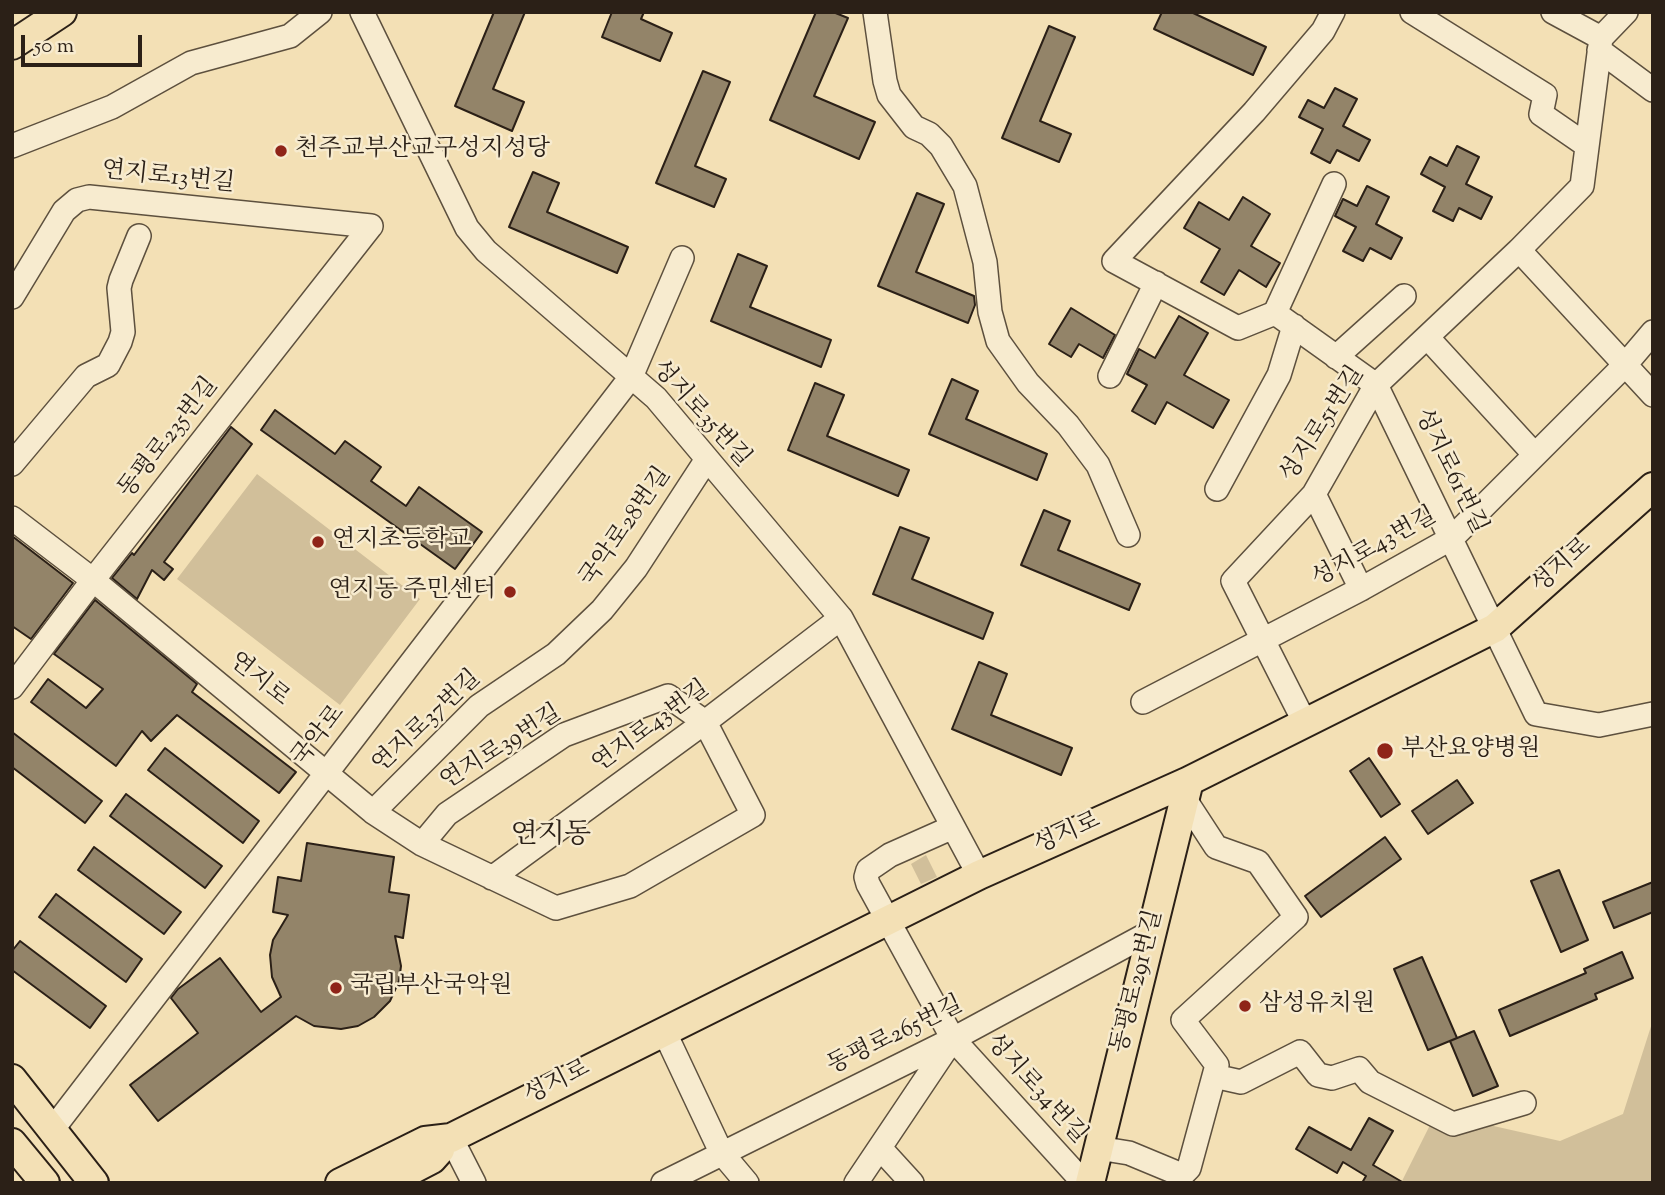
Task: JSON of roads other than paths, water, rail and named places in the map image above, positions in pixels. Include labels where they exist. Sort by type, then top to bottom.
[{"type":"main road","points":[[12,45],[62,12]]},
{"type":"main road","name":"성지로","points":[[340,1183],[425,1141],[451,1138],[979,875],[1186,790],[1305,723],[1495,628],[1653,487]]},
{"type":"main road","name":"동평로291번길","points":[[1090,1183],[1186,790]]},
{"type":"main road","points":[[12,1079],[94,1183]]},
{"type":"main road","points":[[12,1092],[52,1130]]},
{"type":"main road","points":[[12,1137],[41,1177]]},
{"type":"main road","name":"성지로","points":[[386,1183],[432,1159],[451,1138]]},
{"type":"main road","points":[[12,1143],[41,1177]]},
{"type":"street","points":[[12,146],[112,107],[191,63],[290,36],[320,12]]},
{"type":"street","name":"성지로35번길","points":[[362,12],[467,228],[486,251],[656,398],[841,618],[979,875]]},
{"type":"street","points":[[875,12],[889,95],[914,127],[929,134],[942,146],[965,186],[985,262],[990,312],[998,341],[1028,383],[1068,425],[1098,465],[1128,534]]},
{"type":"street","points":[[1284,320],[1238,328],[1114,261],[1254,112],[1323,31],[1333,12]]},
{"type":"street","points":[[1412,12],[1545,95],[1541,114],[1586,145]]},
{"type":"street","points":[[1553,12],[1600,44],[1651,86]]},
{"type":"street","points":[[1600,44],[1626,12]]},
{"type":"street","name":"성지로51번길","points":[[1305,723],[1233,581],[1314,494],[1376,385],[1582,186],[1600,44]]},
{"type":"street","points":[[1217,489],[1279,375],[1284,320],[1334,184]]},
{"type":"street","name":"연지로13번길","points":[[12,297],[64,211],[78,200],[89,197],[371,226]]},
{"type":"street","name":"동평로235번길","points":[[12,687],[371,226]]},
{"type":"street","points":[[12,464],[86,376],[108,365],[123,332],[119,288],[121,279],[139,236]]},
{"type":"street","points":[[1518,250],[1653,395]]},
{"type":"street","name":"국악로","points":[[52,1130],[631,377],[682,258]]},
{"type":"street","points":[[1110,376],[1156,283]]},
{"type":"street","points":[[1336,356],[1404,296]]},
{"type":"street","name":"성지로61번길","points":[[1284,320],[1376,385],[1536,714],[1599,725],[1653,714]]},
{"type":"street","name":"성지로43번길","points":[[1143,702],[1362,589],[1452,538],[1625,365],[1653,332]]},
{"type":"street","points":[[1427,337],[1535,455]]},
{"type":"street","name":"국악로28번길","points":[[556,654],[602,610],[636,568],[707,459]]},
{"type":"street","points":[[1314,494],[1362,589]]},
{"type":"street","name":"연지로","points":[[12,518],[93,580],[373,812],[422,844],[556,908]]},
{"type":"street","name":"연지로43번길","points":[[492,878],[705,722],[841,618]]},
{"type":"street","name":"연지로37번길","points":[[373,812],[479,706],[556,654]]},
{"type":"street","name":"연지로39번길","points":[[422,844],[447,814],[564,735],[667,696],[705,722],[753,815],[629,886],[556,908]]},
{"type":"street","points":[[1098,1148],[1129,1153],[1182,1175],[1189,1168],[1217,1065],[1183,1020],[1296,917],[1258,862],[1216,847],[1186,790]]},
{"type":"street","name":"성지로34번길","points":[[953,827],[890,855],[868,870],[868,884],[953,1039],[1084,1183]]},
{"type":"street","name":"동평로265번길","points":[[663,1183],[953,1039],[1151,932]]},
{"type":"street","points":[[664,1031],[722,1152],[747,1183]]},
{"type":"street","points":[[856,1183],[953,1039]]},
{"type":"street","points":[[1214,1076],[1241,1082],[1300,1052],[1318,1075],[1332,1078],[1359,1069],[1370,1082],[1453,1124],[1524,1102]]},
{"type":"street","points":[[451,1138],[474,1183]]},
{"type":"street","points":[[880,1148],[912,1183]]},
{"type":"place","name":"천주교부산교구성지성당","points":[[281,151]]},
{"type":"place","name":"연지초등학교","points":[[318,542]]},
{"type":"place","name":"연지동 주민센터","points":[[510,592]]},
{"type":"place","name":"부산요양병원","points":[[1385,751]]},
{"type":"place","name":"국립부산국악원","points":[[336,988]]},
{"type":"place","name":"삼성유치원","points":[[1245,1006]]},
{"type":"district","name":"연지동","points":[[551,837]]}]
